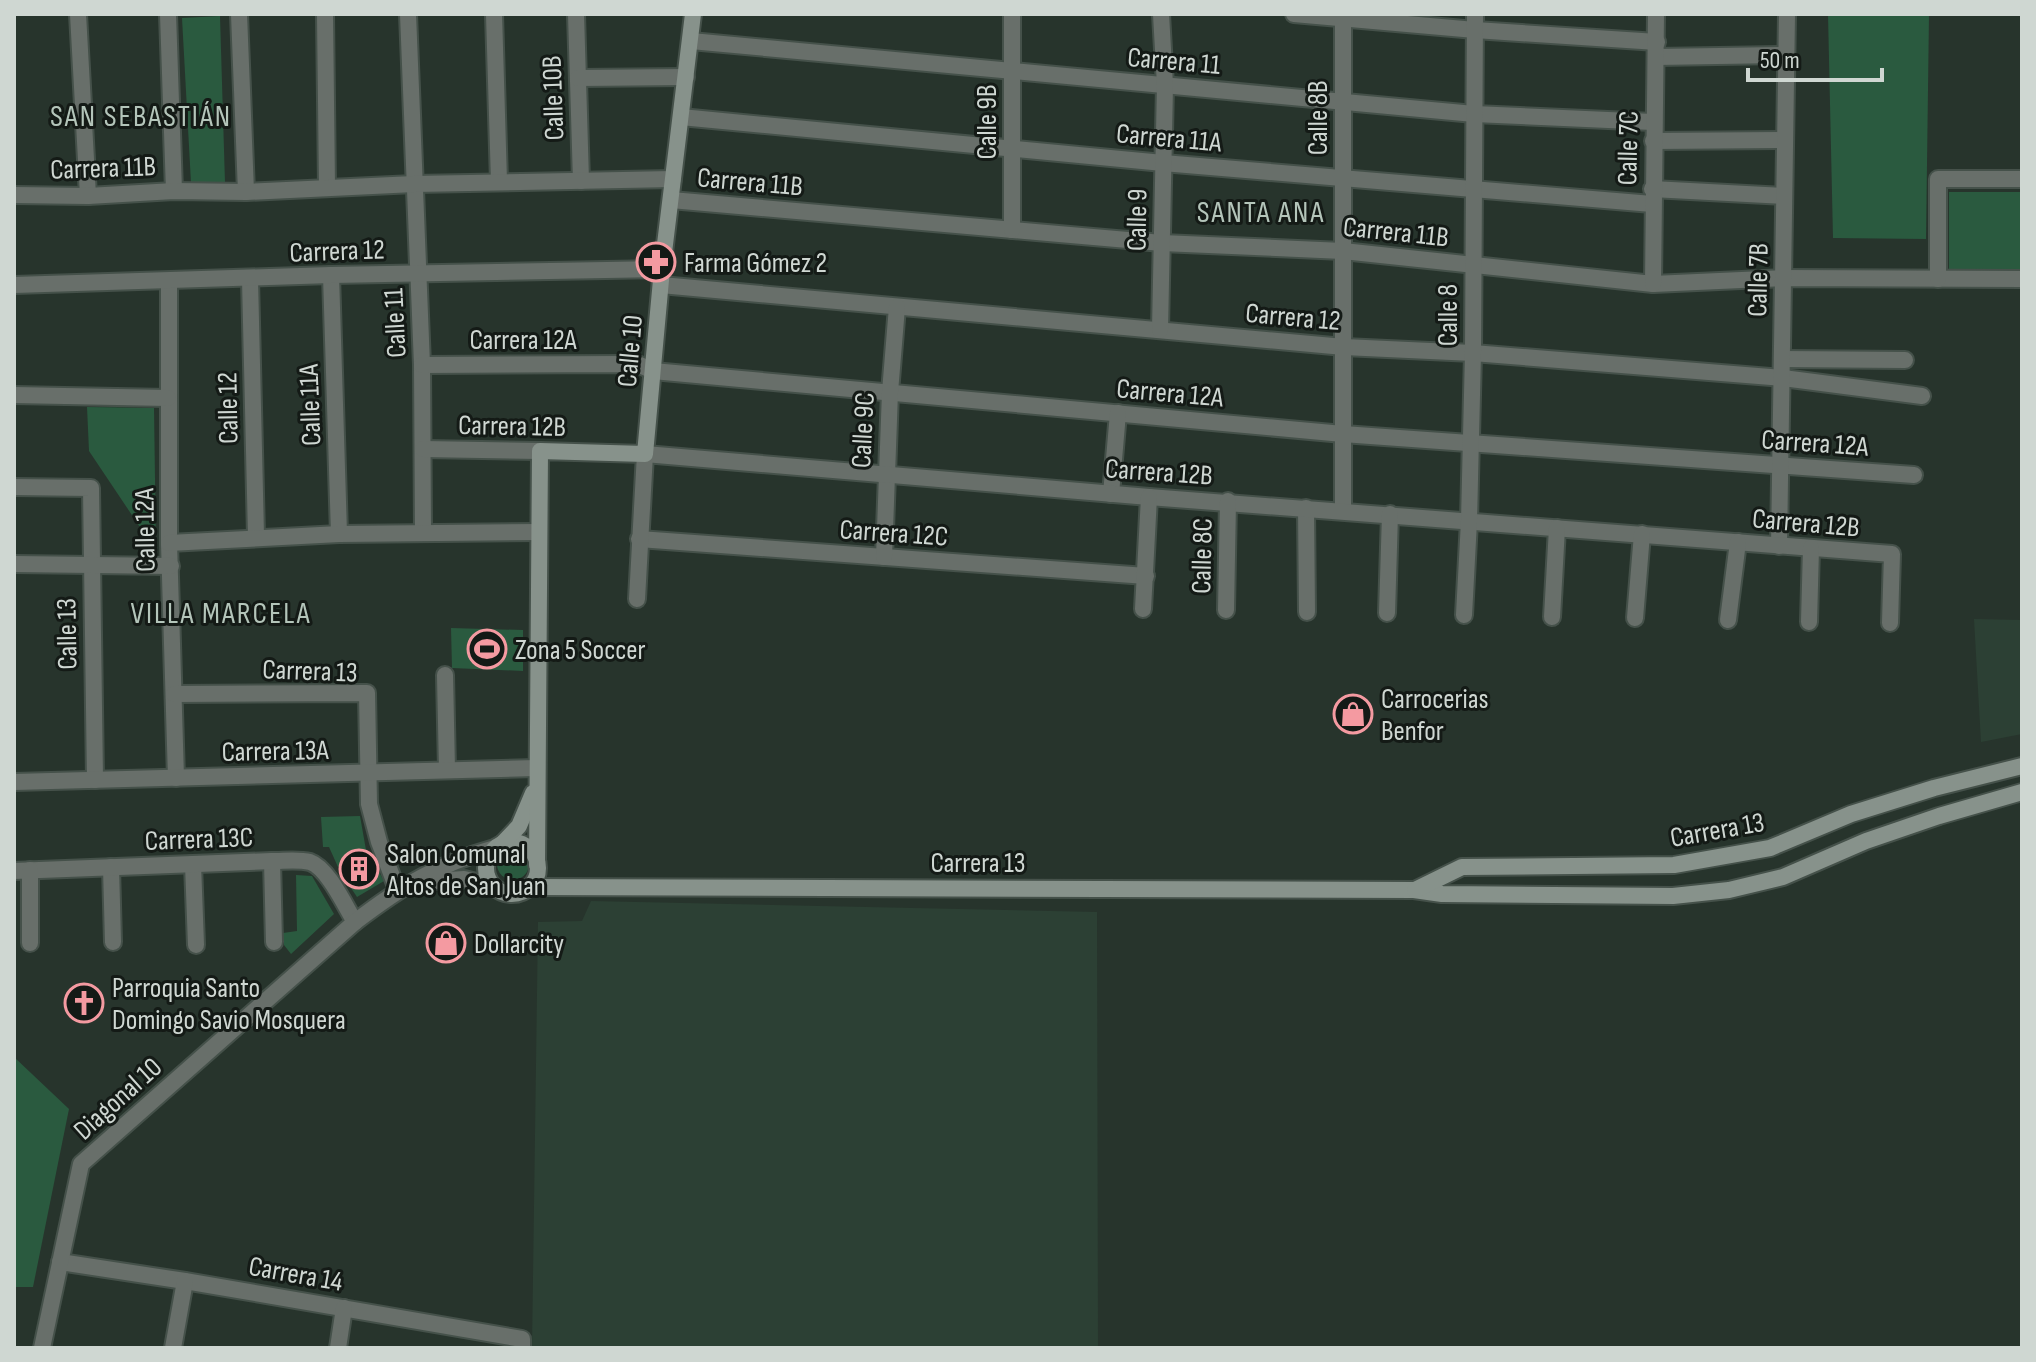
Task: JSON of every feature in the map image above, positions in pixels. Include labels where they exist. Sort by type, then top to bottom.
[{"type":"street","points":[[78,14],[88,196]]},
{"type":"street","points":[[168,14],[174,191]]},
{"type":"street","points":[[239,14],[246,192]]},
{"type":"street","points":[[325,14],[327,188]]},
{"type":"street","name":"Calle 11","points":[[408,14],[422,365],[423,533]]},
{"type":"street","points":[[494,14],[499,182]]},
{"type":"street","name":"Calle 10B","points":[[576,14],[581,181]]},
{"type":"street","name":"Calle 10","points":[[637,599],[645,454],[661,277],[693,14]]},
{"type":"street","name":"Calle 9B","points":[[1012,14],[1012,230]]},
{"type":"street","name":"Calle 9","points":[[1160,330],[1165,85],[1161,14]]},
{"type":"street","points":[[1294,14],[1475,22],[1656,50],[1786,55]]},
{"type":"street","name":"Calle 7C","points":[[1653,284],[1656,14]]},
{"type":"street","name":"Calle 7B","points":[[1779,546],[1787,14]]},
{"type":"street","name":"Calle 8B","points":[[1343,16],[1343,511]]},
{"type":"street","name":"Calle 8","points":[[1464,615],[1473,353],[1475,22]]},
{"type":"street","name":"Carrera 11","points":[[691,41],[1474,114],[1653,122]]},
{"type":"street","points":[[578,78],[686,77]]},
{"type":"street","name":"Carrera 11A","points":[[681,117],[1474,191],[1784,196]]},
{"type":"street","points":[[1653,141],[1785,140]]},
{"type":"street","name":"Carrera 11B","points":[[14,195],[88,196],[414,184],[673,179]]},
{"type":"street","points":[[1938,279],[1938,179],[2022,179]]},
{"type":"street","name":"Carrera 11B","points":[[671,200],[1162,243],[1343,251],[1653,284],[1783,278],[2022,279]]},
{"type":"street","name":"Carrera 12","points":[[14,285],[331,275],[661,277],[897,307],[1344,347],[1473,353],[1783,378],[1922,396]]},
{"type":"street","name":"Calle 11A","points":[[331,275],[339,534]]},
{"type":"street","name":"Calle 12","points":[[250,279],[256,536]]},
{"type":"street","name":"Calle 12A","points":[[169,281],[169,543],[176,778]]},
{"type":"street","name":"Calle 9C","points":[[884,557],[890,392],[897,307]]},
{"type":"street","points":[[1782,359],[1905,360]]},
{"type":"street","name":"Carrera 12A","points":[[422,365],[640,365],[653,371],[1343,434],[1914,475]]},
{"type":"street","points":[[14,395],[168,398]]},
{"type":"street","points":[[1111,494],[1118,413]]},
{"type":"street","name":"Carrera 12B","points":[[423,449],[645,454],[1111,494],[1892,554],[1890,623]]},
{"type":"street","points":[[537,879],[540,451]]},
{"type":"street","name":"Calle 13","points":[[14,487],[91,488],[95,780]]},
{"type":"street","points":[[1143,609],[1149,497]]},
{"type":"street","name":"Calle 8C","points":[[1226,610],[1228,501]]},
{"type":"street","points":[[1306,508],[1307,612]]},
{"type":"street","points":[[1387,613],[1390,514]]},
{"type":"street","points":[[1552,617],[1557,528]]},
{"type":"street","points":[[169,543],[256,536],[539,532]]},
{"type":"street","points":[[1635,618],[1642,534]]},
{"type":"street","name":"Carrera 12C","points":[[639,539],[1146,576]]},
{"type":"street","points":[[1728,620],[1738,542]]},
{"type":"street","points":[[1809,622],[1811,548]]},
{"type":"street","points":[[14,564],[171,566]]},
{"type":"street","points":[[445,675],[447,770]]},
{"type":"street","name":"Carrera 13","points":[[174,694],[367,693],[368,774]]},
{"type":"street","name":"Carrera 13","points":[[1414,890],[1462,867],[1674,865],[1770,848],[1851,814],[1934,788],[2022,766]]},
{"type":"street","name":"Carrera 13A","points":[[14,782],[447,770],[536,776]]},
{"type":"street","points":[[368,774],[369,804],[379,842],[402,887],[464,879],[514,894],[537,879]]},
{"type":"street","points":[[492,886],[488,880],[487,859],[523,818],[536,776]]},
{"type":"street","name":"Carrera 13","points":[[537,879],[1673,896],[1729,890],[1783,877],[1866,841],[2022,792]]},
{"type":"street","points":[[499,846],[521,844],[529,849],[537,879]]},
{"type":"street","name":"Diagonal 10","points":[[60,1262],[81,1164],[355,922],[402,887],[457,858],[499,846]]},
{"type":"street","points":[[272,861],[274,942]]},
{"type":"street","name":"Carrera 13C","points":[[22,870],[298,861],[320,867],[355,922]]},
{"type":"street","points":[[193,864],[196,945]]},
{"type":"street","points":[[111,867],[113,942]]},
{"type":"street","points":[[22,870],[30,943]]},
{"type":"street","points":[[42,1348],[60,1262]]},
{"type":"street","name":"Carrera 14","points":[[60,1262],[344,1308],[522,1344]]},
{"type":"street","points":[[173,1348],[185,1281]]},
{"type":"street","points":[[338,1348],[344,1308]]},
{"type":"shaded area","points":[[1974,619],[2022,620],[2022,734],[1981,742]]},
{"type":"shaded area","points":[[591,901],[1097,912],[1098,1348],[532,1348],[538,922],[582,921]]},
{"type":"green space","points":[[1828,14],[1929,14],[1926,239],[1833,238]]},
{"type":"green space","points":[[220,16],[225,183],[191,183],[182,18]]},
{"type":"green space","points":[[1949,192],[2022,192],[2022,273],[1949,272]]},
{"type":"green space","points":[[87,407],[154,408],[156,551],[89,451]]},
{"type":"green space","name":"Zona 5 Soccer","points":[[451,628],[523,630],[523,671],[452,668]]},
{"type":"green space","points":[[360,816],[366,850],[338,867],[329,847],[323,847],[321,817]]},
{"type":"green space","points":[[513,848],[524,853],[529,864],[524,875],[513,880],[502,875],[497,864],[502,853]]},
{"type":"green space","points":[[379,872],[384,881],[357,897],[351,888]]},
{"type":"green space","points":[[296,875],[312,876],[334,914],[291,954],[284,945],[283,933],[297,931]]},
{"type":"green space","points":[[14,1057],[69,1109],[33,1287],[14,1287]]},
{"type":"place","name":"Farma Gómez 2","points":[[656,262]]},
{"type":"place","name":"Zona 5 Soccer","points":[[487,649]]},
{"type":"place","name":"Carrocerias Benfor","points":[[1353,714]]},
{"type":"place","name":"Salon Comunal Altos de San Juan","points":[[359,869]]},
{"type":"place","name":"Dollarcity","points":[[446,943]]},
{"type":"place","name":"Parroquia Santo Domingo Savio Mosquera","points":[[84,1003]]},
{"type":"district","name":"SAN SEBASTIÁN","points":[[141,116]]},
{"type":"district","name":"SANTA ANA","points":[[1261,212]]},
{"type":"district","name":"VILLA MARCELA","points":[[221,613]]}]
